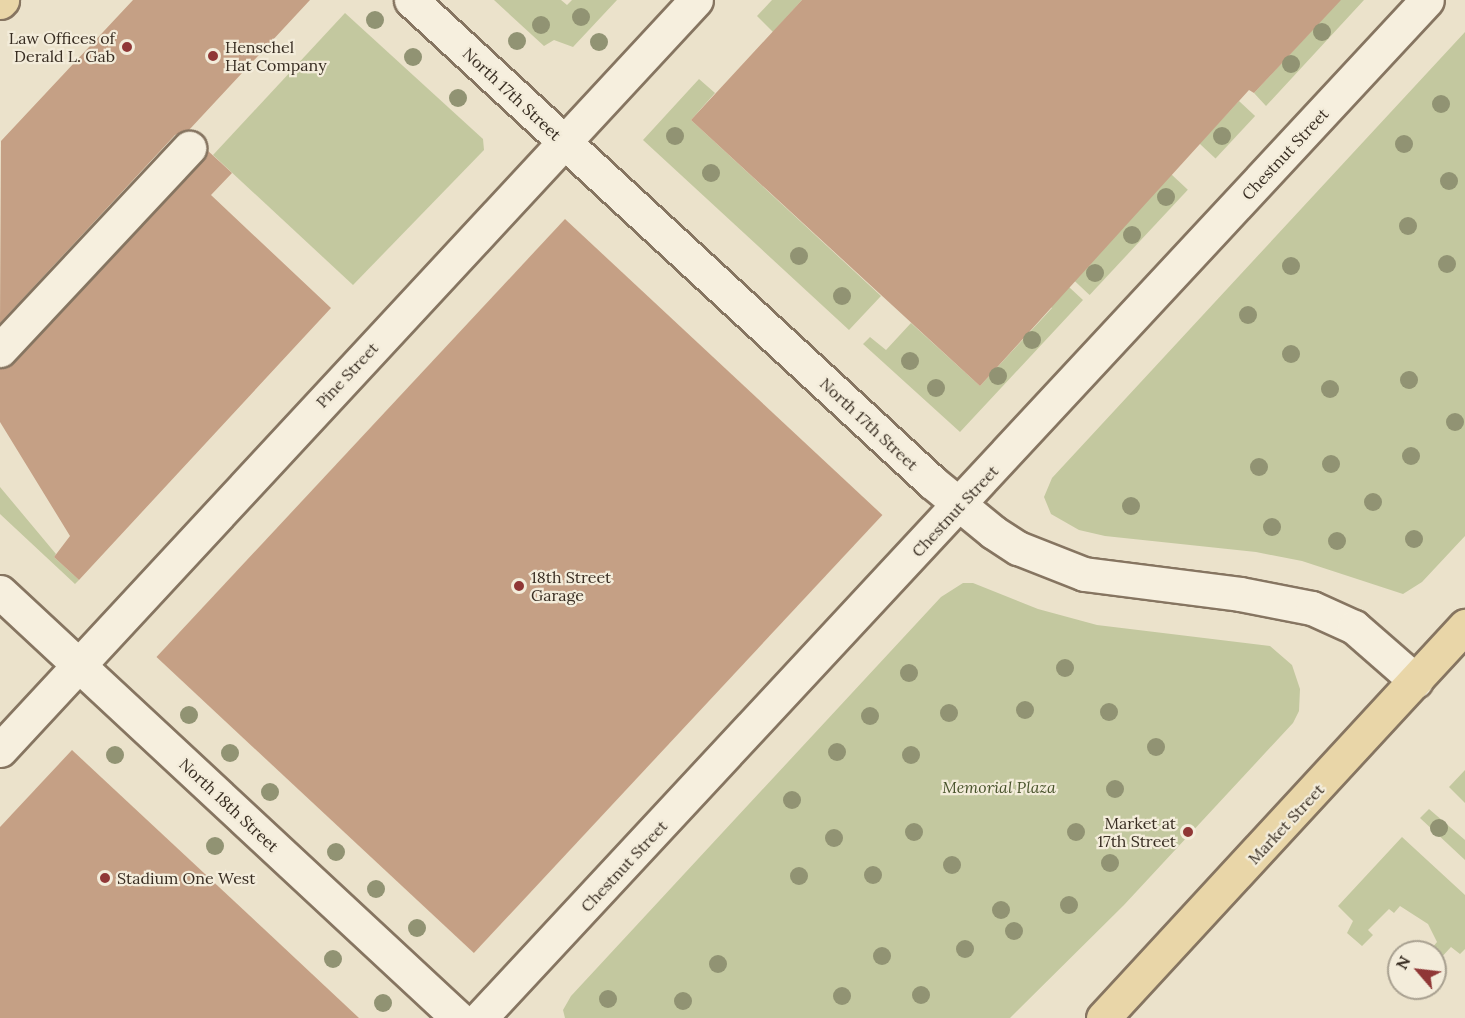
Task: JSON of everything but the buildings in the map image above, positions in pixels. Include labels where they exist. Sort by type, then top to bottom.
[{"type":"main road","name":"Market Street","points":[[1103,1018],[1465,626]]},
{"type":"street","name":"North 17th Street","points":[[411,0],[959,507],[1018,548],[1084,574],[1240,594],[1312,608],[1354,627],[1416,681]]},
{"type":"street","name":"Pine Street","points":[[0,750],[696,0]]},
{"type":"street","name":"Chestnut Street","points":[[480,1018],[959,507],[1427,0]]},
{"type":"street","points":[[0,350],[189,148]]},
{"type":"street","name":"North 18th Street","points":[[0,592],[458,1018]]},
{"type":"green space","points":[[494,0],[561,0],[567,5],[572,0],[617,0],[573,47],[554,40],[544,46]]},
{"type":"green space","points":[[772,0],[802,0],[773,32],[757,16]]},
{"type":"green space","points":[[1314,0],[1364,0],[1266,106],[1254,93],[1328,13]]},
{"type":"green space","points":[[345,13],[483,139],[484,150],[353,285],[213,155]]},
{"type":"green space","points":[[1465,32],[1465,536],[1422,582],[1403,594],[1302,561],[1256,552],[1105,536],[1079,530],[1051,514],[1044,497],[1052,478]]},
{"type":"green space","points":[[699,79],[715,93],[691,120],[881,296],[849,330],[643,140]]},
{"type":"green space","points":[[1239,101],[1255,116],[1216,158],[1199,143]]},
{"type":"green space","points":[[1171,174],[1188,190],[1090,295],[1073,279]]},
{"type":"green space","points":[[1028,249],[1083,300],[960,432],[863,344],[870,337],[886,350],[911,323],[980,386],[1052,308],[1010,269]]},
{"type":"green space","points":[[0,487],[56,554],[54,557],[79,580],[75,584],[0,514]]},
{"type":"green space","name":"Memorial Plaza","points":[[963,583],[973,583],[1038,609],[1097,625],[1270,646],[1292,665],[1300,689],[1299,711],[1293,723],[1124,905],[1010,1018],[565,1018],[563,1010],[571,996],[941,597]]},
{"type":"green space","points":[[1465,770],[1465,803],[1449,787]]},
{"type":"green space","points":[[1429,809],[1465,840],[1465,860],[1420,818]]},
{"type":"green space","points":[[1402,837],[1465,895],[1465,949],[1460,954],[1451,947],[1447,951],[1447,940],[1436,940],[1428,924],[1400,906],[1394,913],[1389,909],[1368,930],[1373,935],[1362,946],[1347,933],[1353,921],[1338,906]]},
{"type":"place","name":"Law Offices of Derald L. Gab","points":[[127,47]]},
{"type":"place","name":"Henschel Hat Company","points":[[213,56]]},
{"type":"place","name":"18th Street Garage","points":[[519,586]]},
{"type":"place","name":"Market at 17th Street","points":[[1188,832]]},
{"type":"place","name":"Stadium One West","points":[[105,878]]}]
